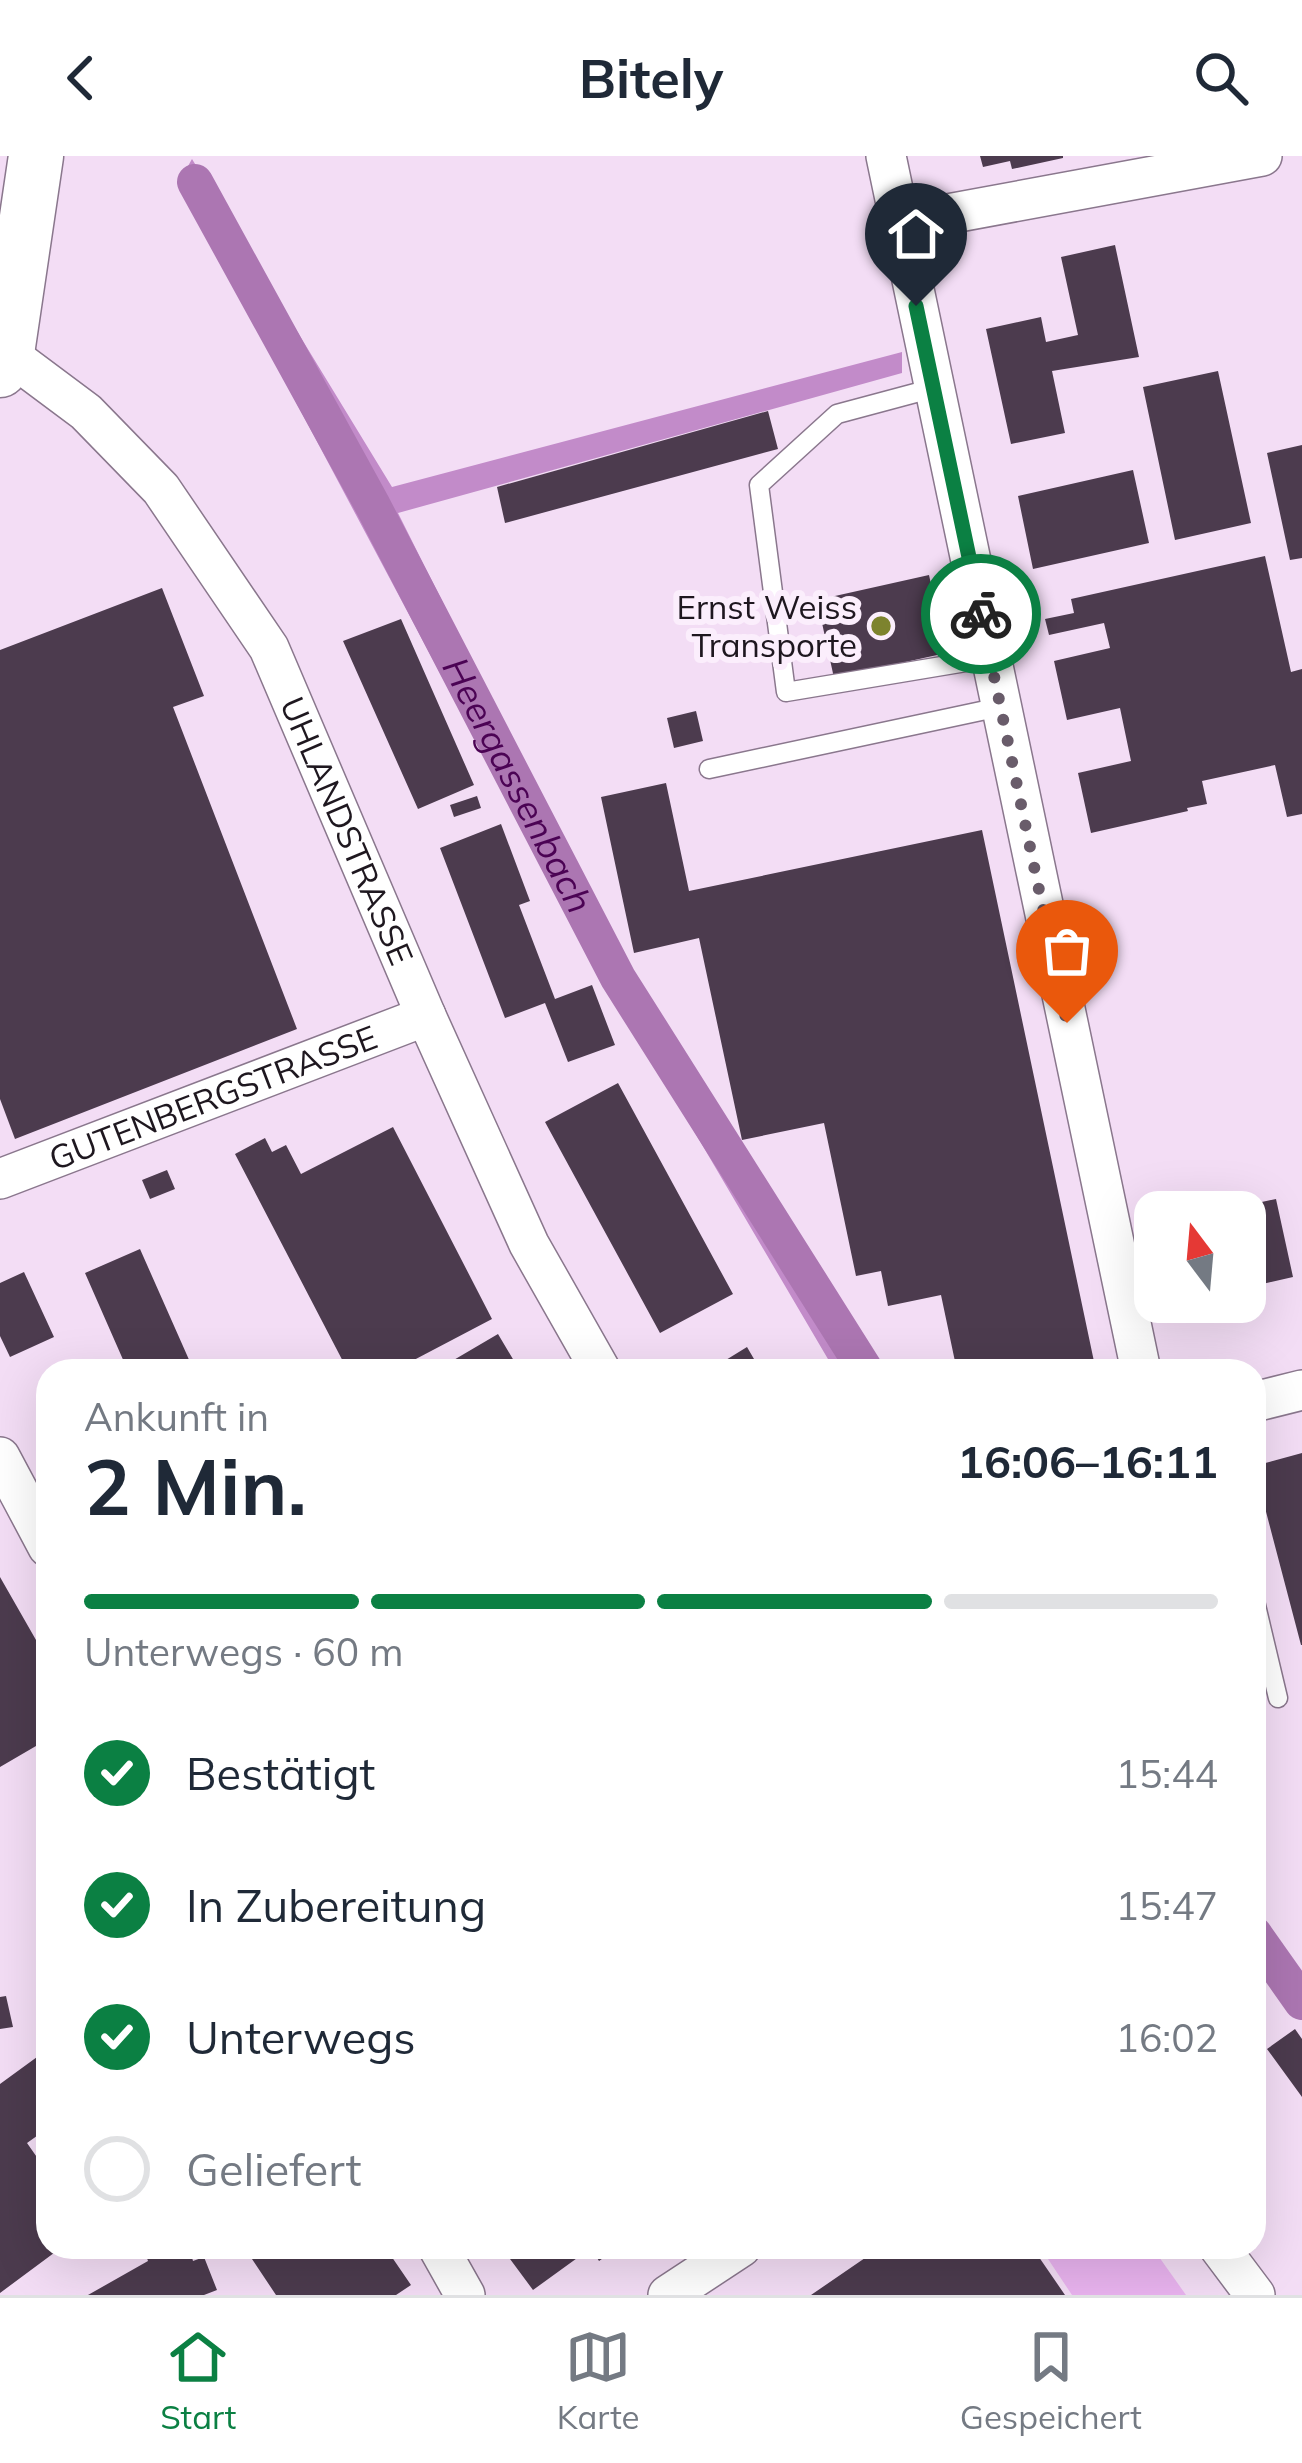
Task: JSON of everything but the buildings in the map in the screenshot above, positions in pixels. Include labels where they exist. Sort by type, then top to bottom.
[{"type":"main road","points":[[4,362],[36,156]]},
{"type":"street","points":[[886,156],[1138,1359]]},
{"type":"street","points":[[899,223],[1262,156]]},
{"type":"street","name":"UHLANDSTRASSE","points":[[4,362],[86,412],[161,489],[269,648],[529,1244],[594,1359]]},
{"type":"street","name":"GUTENBERGSTRASSE","points":[[0,1179],[426,1016]]},
{"type":"street","points":[[1266,1399],[1302,1390]]},
{"type":"street","points":[[0,1456],[36,1524]]},
{"type":"street","points":[[445,2259],[465,2295]]},
{"type":"street","points":[[668,2295],[723,2259]]},
{"type":"street","points":[[1229,2259],[1255,2295]]},
{"type":"lane","points":[[934,388],[837,414],[759,485],[786,692],[990,658]]},
{"type":"lane","points":[[709,769],[1000,707]]},
{"type":"lane","points":[[1266,1648],[1278,1698]]},
{"type":"shaded area","points":[[192,159],[392,487],[902,352],[902,373],[398,513],[622,961],[876,1359],[828,1359],[583,942],[179,182]]},
{"type":"shaded area","points":[[1048,2259],[1160,2259],[1186,2295],[1072,2295]]},
{"type":"waterway","name":"Heergassenbach","points":[[195,182],[373,506],[618,978],[858,1359]]},
{"type":"waterway","name":"Heergassenbach","points":[[1266,1951],[1302,2002]]},
{"type":"way so far","points":[[981,614],[1067,1023]]},
{"type":"place","name":"Ernst Weiss Transporte","points":[[881,626]]},
{"type":"route","points":[[916,306],[981,614]]}]
